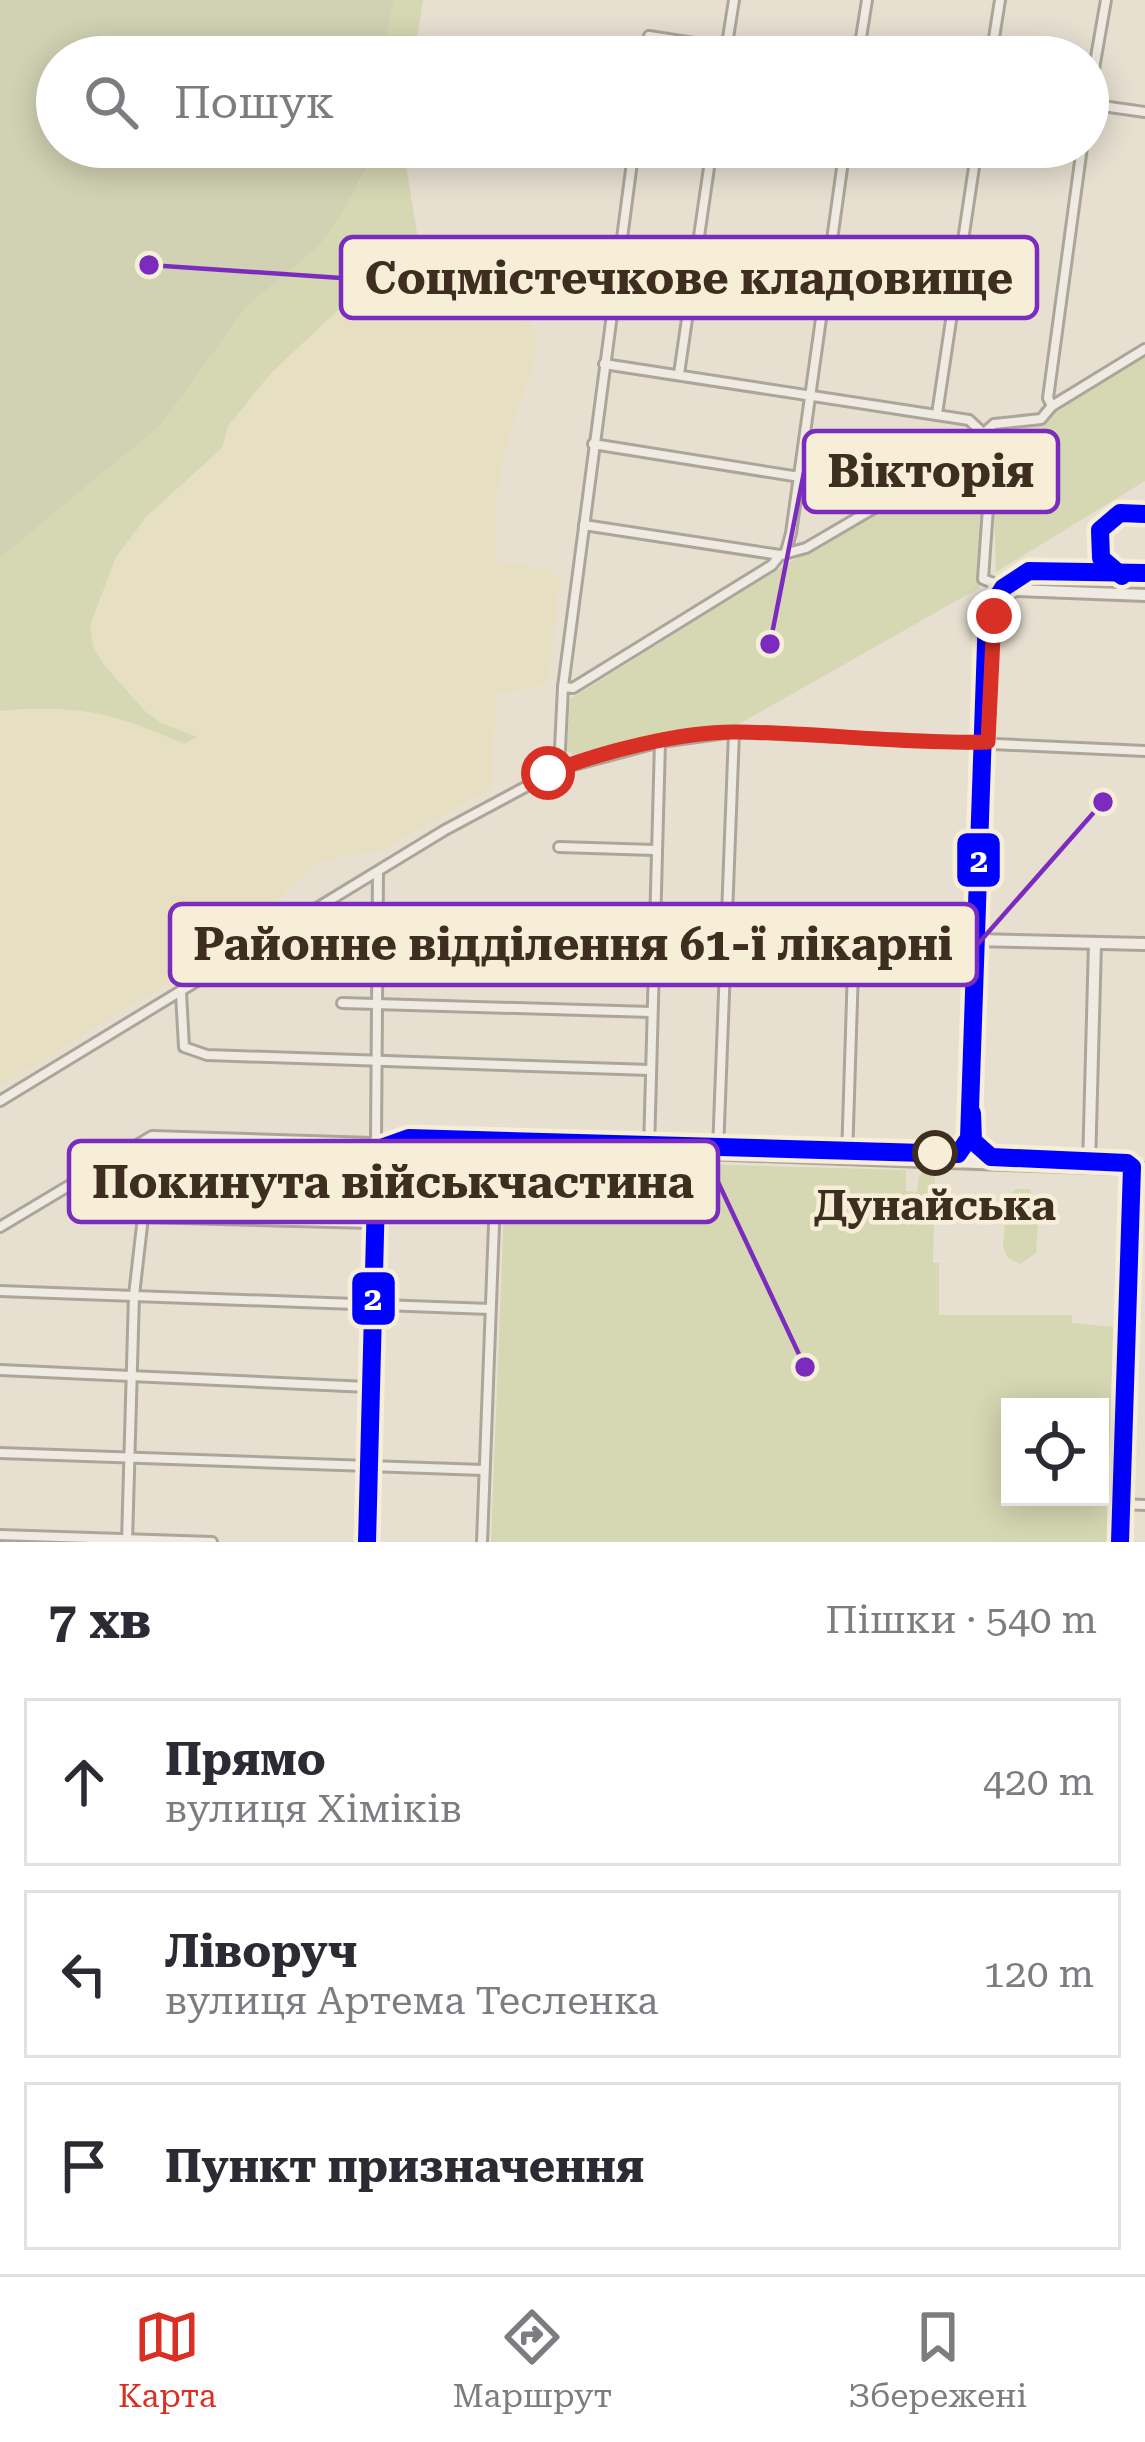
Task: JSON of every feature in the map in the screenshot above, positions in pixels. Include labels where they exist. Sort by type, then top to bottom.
[{"type":"street","points":[[728,36],[734,0]]},
{"type":"street","points":[[861,36],[867,0]]},
{"type":"street","points":[[994,36],[1000,0]]},
{"type":"street","points":[[1100,36],[1106,0]]},
{"type":"street","points":[[1109,106],[1145,112]]},
{"type":"street","points":[[559,769],[563,687],[631,168]]},
{"type":"street","points":[[679,374],[709,168]]},
{"type":"street","points":[[563,687],[573,688],[782,555],[842,168]]},
{"type":"street","points":[[937,414],[974,168]]},
{"type":"street","points":[[1052,406],[1048,398],[1079,168]]},
{"type":"street","points":[[584,525],[782,555],[806,548],[969,447],[982,430],[994,424],[1041,419],[1052,406],[1145,349]]},
{"type":"street","points":[[604,364],[968,420],[982,430],[992,450],[983,579],[1014,590],[1145,595]]},
{"type":"street","points":[[593,444],[899,493]]},
{"type":"street","points":[[964,1161],[994,616],[998,603],[1014,590]]},
{"type":"street","points":[[718,1151],[734,732]]},
{"type":"street","points":[[0,1101],[491,802],[559,769],[660,742],[734,732],[1145,751]]},
{"type":"street","points":[[650,1150],[660,742]]},
{"type":"street","points":[[559,847],[655,850]]},
{"type":"street","points":[[362,1542],[380,946],[378,872]]},
{"type":"street","points":[[380,946],[425,925],[975,944],[1145,944]]},
{"type":"street","points":[[847,1158],[854,937]]},
{"type":"street","points":[[1089,1166],[1096,943]]},
{"type":"street","points":[[181,993],[183,1040],[190,1052],[650,1070]]},
{"type":"street","points":[[342,1003],[651,1012]]},
{"type":"street","points":[[0,1227],[152,1136],[718,1151],[1145,1169]]},
{"type":"street","points":[[127,1541],[143,1144]]},
{"type":"street","points":[[482,1542],[497,1145]]},
{"type":"street","points":[[1116,1542],[1130,1169]]},
{"type":"street","points":[[143,1217],[373,1223]]},
{"type":"street","points":[[0,1292],[490,1309]]},
{"type":"street","points":[[0,1370],[368,1387]]},
{"type":"street","points":[[0,1453],[484,1470]]},
{"type":"street","points":[[1118,1504],[1145,1505]]},
{"type":"street","points":[[0,1535],[212,1542]]},
{"type":"shaded area","points":[[420,251],[459,257],[537,335],[535,360],[509,434],[496,499],[496,561],[547,569],[560,577],[549,677],[532,689],[497,692],[491,788],[382,850],[319,861],[234,940],[213,953],[181,956],[169,982],[0,1086],[0,711],[77,710],[140,723],[184,744],[195,736],[161,723],[145,710],[93,646],[90,625],[116,557],[147,516],[222,448],[228,426],[271,373],[336,311]]},
{"type":"green space","points":[[0,0],[394,0],[386,36],[36,36],[36,168],[366,168],[316,249],[247,306],[161,425],[0,558]]},
{"type":"green space","points":[[394,0],[423,0],[417,36],[386,36]]},
{"type":"green space","points":[[367,168],[406,168],[420,251],[337,311],[271,373],[228,426],[222,448],[147,516],[116,557],[90,625],[93,646],[104,665],[145,711],[197,737],[184,744],[116,718],[74,710],[0,711],[0,558],[161,425],[247,306],[316,249]]},
{"type":"green space","points":[[1145,352],[1145,481],[996,572],[991,429],[1054,403],[1050,394],[1055,364],[1054,396],[1095,372]]},
{"type":"green space","points":[[981,448],[988,451],[979,588],[732,728],[682,734],[581,760],[567,750],[570,699]]},
{"type":"green space","points":[[506,1159],[906,1170],[906,1191],[917,1192],[919,1176],[935,1170],[933,1263],[939,1263],[939,1315],[1072,1315],[1072,1323],[1113,1327],[1109,1499],[1109,1398],[1001,1398],[1001,1506],[1109,1506],[1108,1542],[491,1542],[504,1210],[497,1208],[500,1164]]},
{"type":"green space","points":[[1016,1189],[1029,1189],[1039,1204],[1036,1253],[1020,1264],[1008,1258],[1003,1247],[1007,1198]]},
{"type":"transit line","name":"2","points":[[1122,576],[1101,558],[1100,530],[1120,513],[1145,514]]},
{"type":"transit line","name":"2","points":[[367,1542],[377,1158],[381,1148],[409,1138],[958,1154],[969,1138],[987,615],[1003,588],[1029,571],[1145,573]]},
{"type":"transit line","name":"2","points":[[972,1113],[973,1141],[991,1157],[1127,1163],[1132,1167],[1120,1542]]},
{"type":"place","name":"Соцмістечкове кладовище","points":[[149,265]]},
{"type":"place","name":"Вікторія","points":[[770,644]]},
{"type":"place","name":"Районне відділення 61-ї лікарні","points":[[1103,802]]},
{"type":"place","name":"Дунайська","points":[[935,1153]]},
{"type":"place","name":"Покинута військчастина","points":[[805,1367]]},
{"type":"route","points":[[548,773],[660,742],[734,732],[988,742],[994,616]]}]
